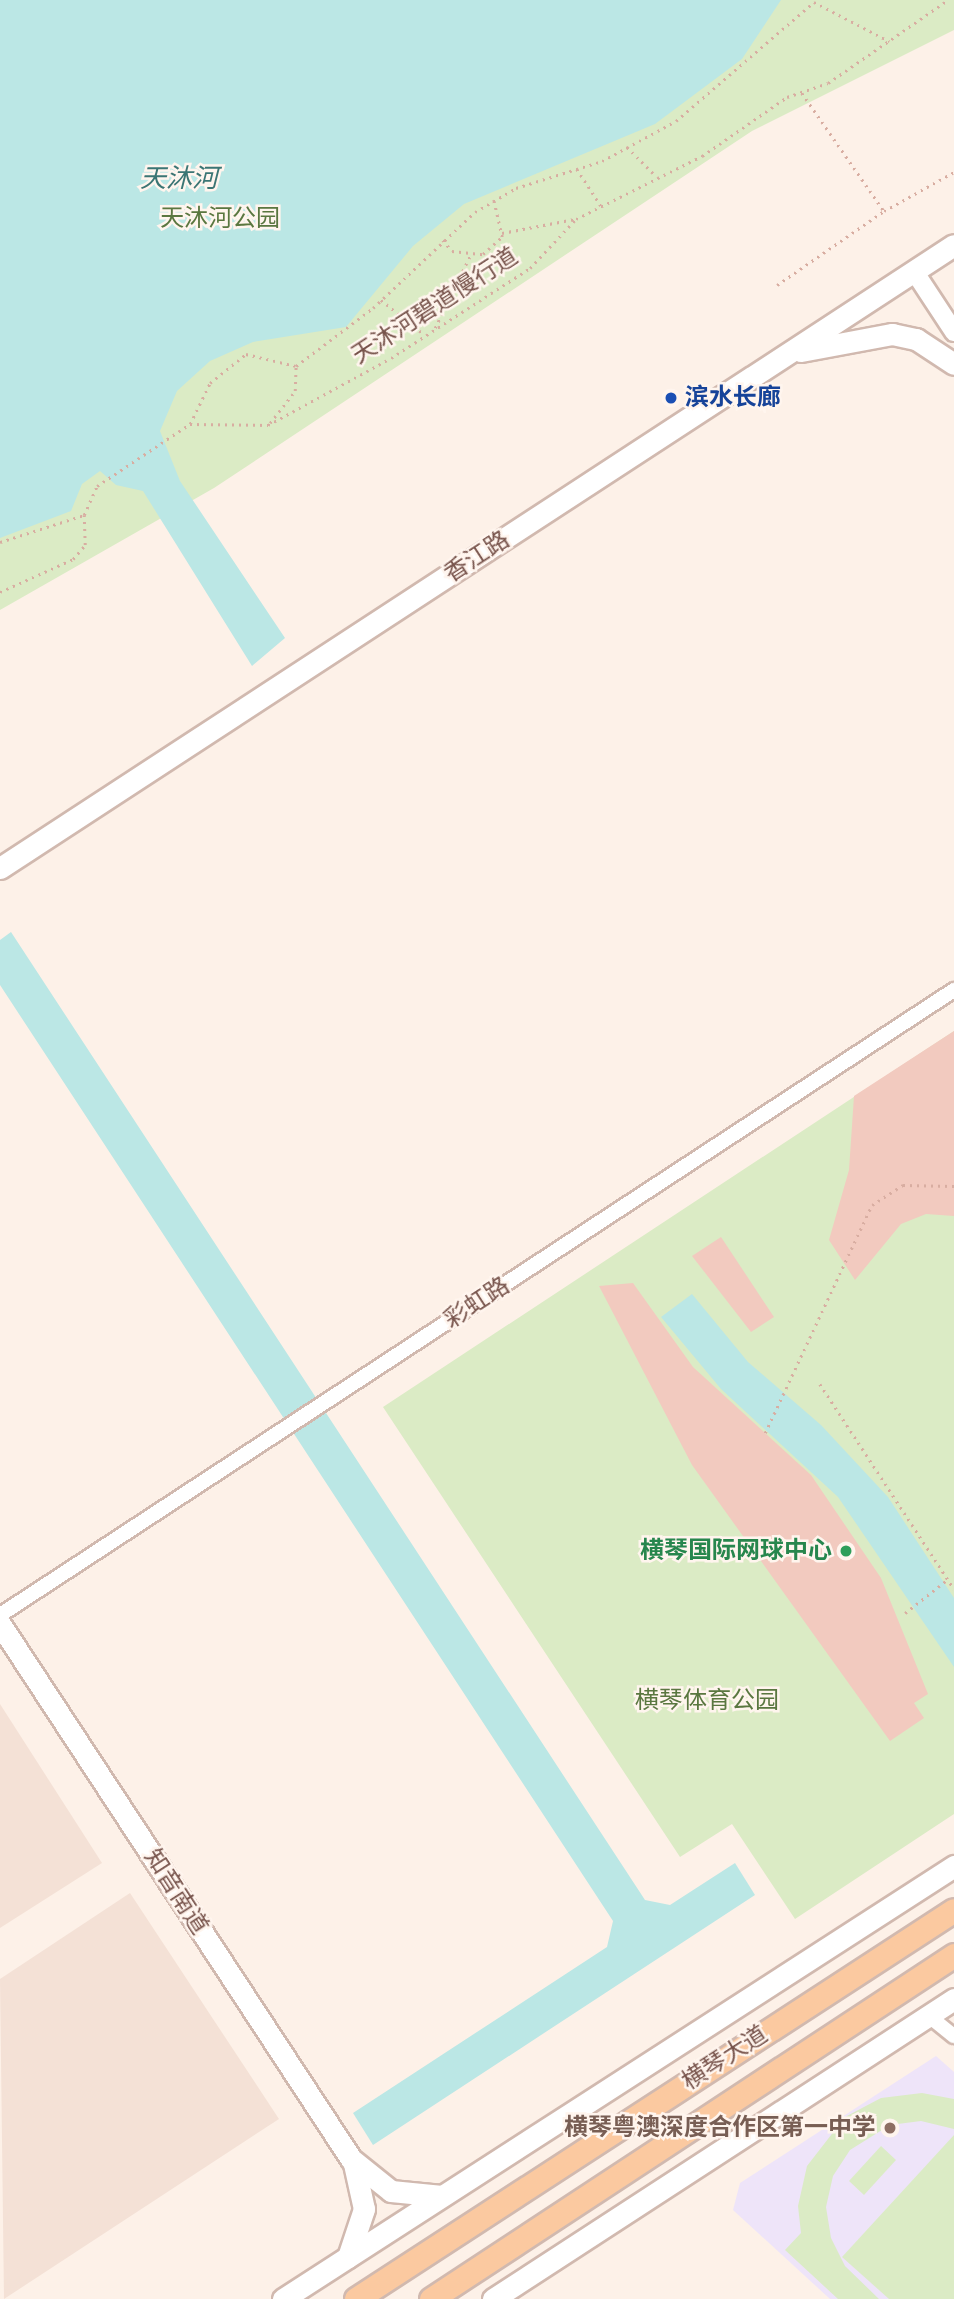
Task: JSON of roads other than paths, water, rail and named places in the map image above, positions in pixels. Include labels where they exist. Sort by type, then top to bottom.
[{"type":"main road","name":"香江路","points":[[0,868],[954,245]]},
{"type":"main road","points":[[785,355],[892,334],[916,339],[954,364]]},
{"type":"main road","name":"知音南道","points":[[0,1624],[351,2159]]},
{"type":"main road","points":[[283,2299],[954,1866]]},
{"type":"main road","points":[[934,1922],[954,1903]]},
{"type":"main road","name":"横琴大道","points":[[356,2299],[954,1910]]},
{"type":"main road","name":"横琴大道","points":[[431,2299],[954,1955]]},
{"type":"main road","points":[[493,2299],[954,1999]]},
{"type":"main road","points":[[351,2159],[391,2191],[445,2196]]},
{"type":"main road","points":[[348,2257],[364,2208],[351,2159]]},
{"type":"street","points":[[914,271],[954,332]]},
{"type":"street","name":"彩虹路","points":[[0,1615],[954,990]]},
{"type":"street","points":[[929,2015],[954,2036]]},
{"type":"water","name":"天沐河","points":[[0,0],[781,0],[742,59],[655,124],[464,204],[413,246],[346,327],[253,342],[210,361],[177,391],[160,431],[180,481],[285,638],[252,666],[143,491],[116,485],[100,471],[82,484],[71,511],[0,538]]},
{"type":"water","points":[[11,932],[645,1900],[670,1905],[735,1863],[755,1895],[373,2145],[353,2113],[607,1947],[613,1921],[0,985],[0,940]]},
{"type":"water","points":[[692,1294],[748,1362],[821,1425],[888,1497],[954,1598],[954,1667],[838,1497],[721,1389],[661,1317]]},
{"type":"place","name":"滨水长廊","points":[[671,398]]},
{"type":"place","name":"横琴国际网球中心","points":[[846,1551]]},
{"type":"place","name":"横琴粤澳深度合作区第一中学","points":[[890,2128]]},
{"type":"park label","name":"天沐河公园","points":[[220,219]]},
{"type":"park label","name":"横琴体育公园","points":[[707,1701]]}]
